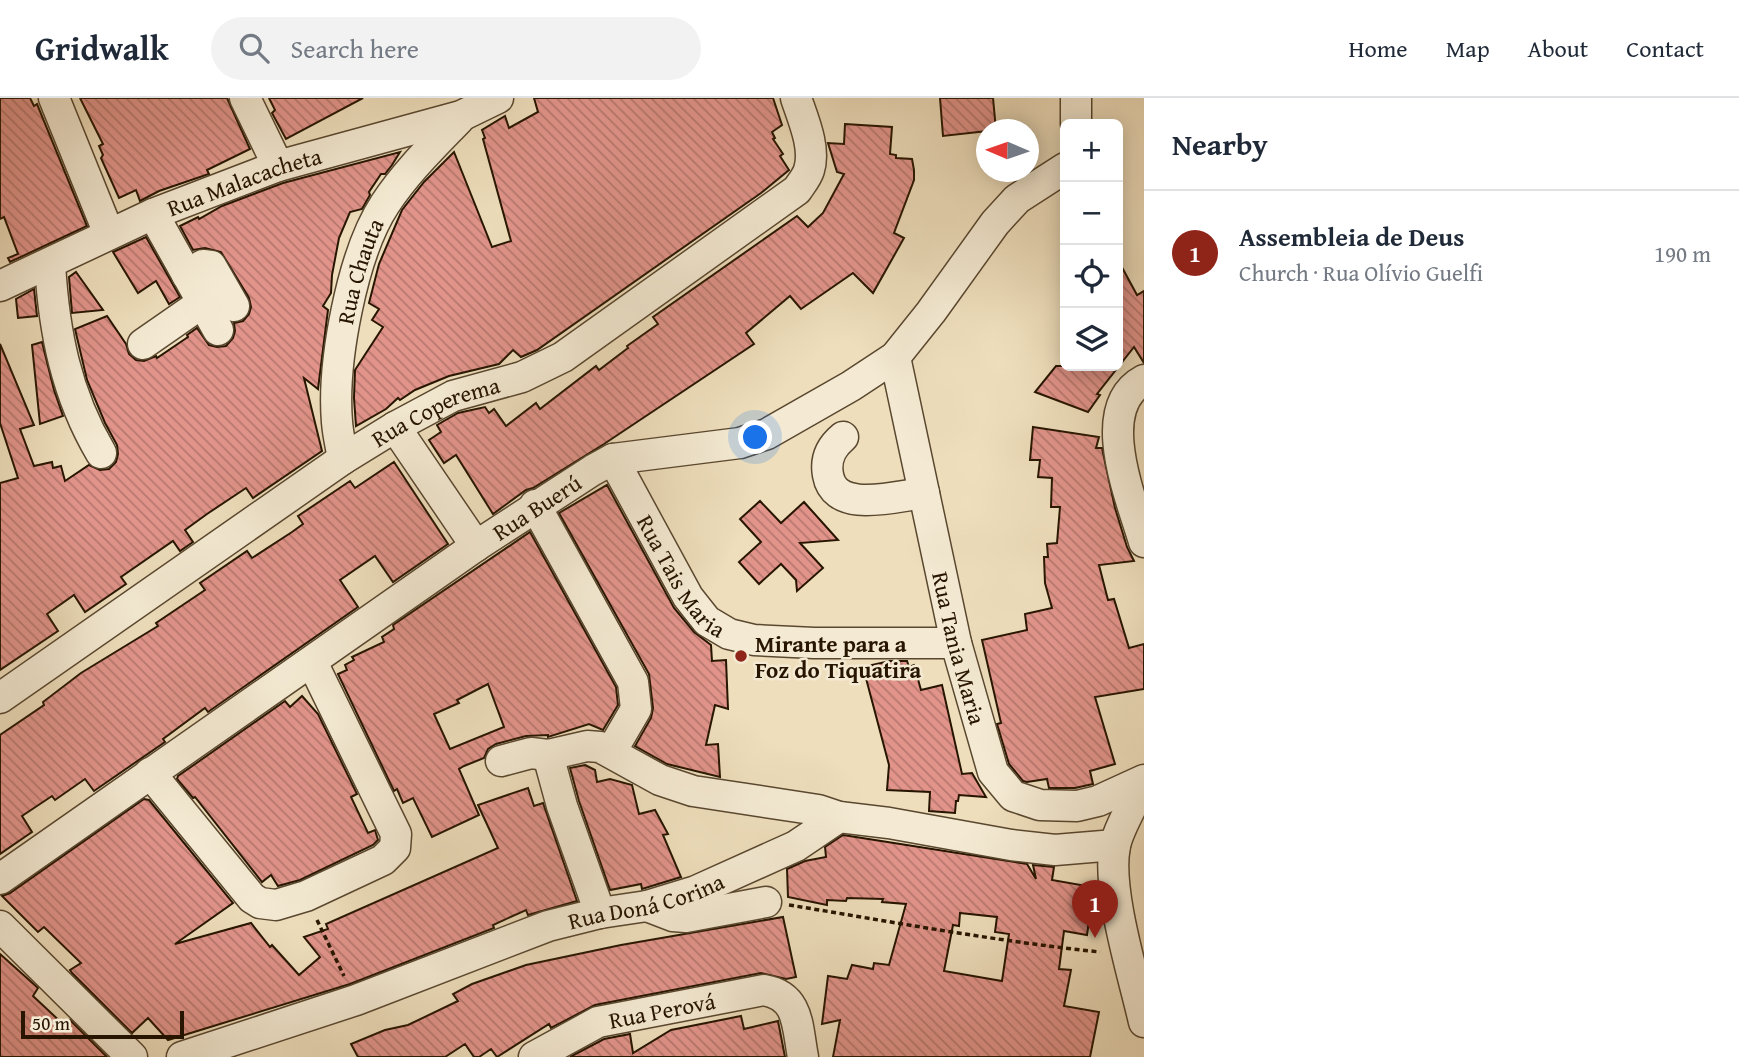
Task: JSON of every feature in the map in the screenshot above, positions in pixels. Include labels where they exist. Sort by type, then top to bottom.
[{"type":"street","points":[[54,98],[109,234]]},
{"type":"street","points":[[245,98],[278,166]]},
{"type":"street","name":"Rua Malacacheta","points":[[0,286],[153,214],[278,166],[461,116],[498,98]]},
{"type":"street","name":"Rua Coperema","points":[[0,698],[343,459],[453,396],[522,377],[563,357],[797,190],[809,171],[810,152],[796,98]]},
{"type":"street","points":[[1076,98],[1076,119]]},
{"type":"street","name":"Rua Chauta","points":[[343,459],[337,421],[339,366],[347,306],[364,246],[383,206],[411,168],[461,116]]},
{"type":"street","name":"Rua Buerú","points":[[0,879],[476,546],[536,505],[613,460],[740,443],[767,434],[851,386],[895,357],[995,223],[1017,199],[1060,170]]},
{"type":"street","points":[[153,214],[218,330]]},
{"type":"street","points":[[50,264],[56,331],[64,368],[85,426],[101,453]]},
{"type":"street","points":[[187,275],[204,265],[211,266],[234,306]]},
{"type":"street","points":[[143,344],[202,303]]},
{"type":"street","name":"Rua Tania Maria","points":[[895,357],[956,643],[993,772],[1013,796],[1040,804],[1077,806],[1098,801],[1144,781]]},
{"type":"street","points":[[1144,380],[1124,401],[1117,422],[1121,458],[1144,542]]},
{"type":"street","points":[[395,427],[476,546]]},
{"type":"street","points":[[843,437],[834,445],[828,457],[827,471],[830,483],[839,494],[850,500],[863,500],[924,493]]},
{"type":"street","name":"Rua Tais Maria","points":[[613,460],[688,597],[707,621],[729,634],[754,640],[814,643],[956,643]]},
{"type":"street","points":[[536,505],[633,682],[636,709],[611,752]]},
{"type":"street","points":[[150,773],[252,898],[260,903],[276,905],[306,896],[383,860],[395,848],[396,834],[312,662]]},
{"type":"street","points":[[500,761],[531,752],[548,755],[587,746],[600,747],[660,780],[693,791],[818,810],[839,817],[889,823],[1011,845],[1055,850],[1115,845]]},
{"type":"street","points":[[548,755],[562,806],[600,913]]},
{"type":"street","points":[[1143,1012],[1128,955],[1114,879],[1115,845],[1144,781]]},
{"type":"street","name":"Rua Doná Corina","points":[[182,1057],[356,1000],[548,926],[647,905],[696,891],[796,846],[815,836],[839,817]]},
{"type":"street","points":[[647,905],[673,916],[686,917],[766,902]]},
{"type":"street","points":[[0,926],[132,1057]]},
{"type":"street","name":"Rua Perová","points":[[534,1057],[598,1022],[764,990],[786,998],[792,1006],[803,1057]]},
{"type":"path","points":[[306,896],[356,1000]]},
{"type":"path","points":[[766,902],[1024,944],[1128,955]]},
{"type":"building","points":[[0,98],[30,98],[34,106],[37,104],[87,226],[10,262],[8,258],[18,254],[4,217],[0,219]]},
{"type":"building","points":[[80,98],[227,98],[250,149],[207,170],[209,174],[159,191],[140,201],[136,190],[119,198],[101,158],[103,155],[99,146],[103,144]]},
{"type":"building","points":[[269,98],[363,98],[286,139],[272,113],[275,110]]},
{"type":"building","points":[[534,98],[773,98],[782,125],[772,132],[775,138],[773,139],[789,170],[761,193],[537,350],[521,357],[513,350],[499,364],[449,376],[415,390],[356,426],[355,370],[383,327],[372,320],[379,309],[369,303],[379,264],[402,210],[424,182],[454,152],[492,247],[511,241],[482,130],[505,116],[509,128],[538,112]]},
{"type":"building","points":[[940,98],[993,98],[995,119],[976,119],[976,132],[943,136]]},
{"type":"building","points":[[845,124],[892,127],[890,154],[896,155],[896,158],[912,159],[914,170],[914,180],[894,233],[904,238],[873,293],[853,273],[801,309],[790,296],[746,333],[754,344],[493,514],[456,455],[444,463],[429,440],[441,432],[437,425],[458,413],[485,407],[489,413],[494,409],[506,426],[536,403],[540,409],[596,366],[599,370],[658,324],[653,317],[797,216],[808,227],[823,213],[844,174],[837,172],[828,143],[844,144]]},
{"type":"building","points":[[400,152],[369,192],[362,209],[350,212],[339,238],[331,293],[323,306],[328,310],[318,389],[304,378],[322,451],[253,498],[246,488],[207,514],[185,530],[193,542],[180,551],[173,541],[121,577],[126,584],[85,612],[74,595],[47,614],[58,631],[0,670],[0,483],[18,478],[0,423],[0,344],[34,425],[20,429],[34,466],[52,462],[53,468],[61,466],[65,481],[89,465],[100,470],[109,469],[116,462],[117,445],[87,380],[75,329],[107,316],[126,344],[129,354],[136,360],[144,361],[156,356],[157,358],[197,328],[209,345],[226,346],[233,338],[234,323],[243,321],[249,314],[249,298],[221,252],[205,248],[193,250],[180,226],[222,206],[283,183]]},
{"type":"building","points":[[146,237],[180,297],[169,304],[156,281],[138,293],[113,252]]},
{"type":"building","points":[[1123,269],[1137,295],[1144,291],[1144,363],[1134,347],[1123,361]]},
{"type":"building","points":[[76,272],[103,310],[72,313],[69,277]]},
{"type":"building","points":[[34,289],[37,316],[18,318],[16,299]]},
{"type":"building","points":[[42,342],[63,416],[40,424],[32,345]]},
{"type":"building","points":[[1056,366],[1060,366],[1060,371],[1115,371],[1097,394],[1100,395],[1088,412],[1035,392]]},
{"type":"building","points":[[1033,427],[1099,437],[1096,448],[1102,448],[1115,508],[1134,561],[1099,565],[1108,600],[1114,599],[1129,648],[1144,644],[1144,689],[1095,697],[1115,764],[1090,771],[1093,784],[1075,788],[1049,788],[1047,779],[1023,781],[1009,764],[997,724],[1001,723],[982,640],[1027,630],[1025,614],[1052,608],[1045,583],[1044,557],[1048,557],[1047,544],[1057,543],[1060,507],[1051,507],[1052,478],[1038,477],[1040,460],[1030,460]]},
{"type":"building","points":[[394,462],[448,544],[393,582],[375,556],[340,580],[358,607],[208,712],[205,708],[163,739],[165,742],[94,791],[85,779],[55,800],[52,796],[22,816],[32,832],[0,854],[0,735],[44,705],[43,702],[81,673],[158,626],[156,623],[205,590],[200,583],[247,551],[252,558],[292,532],[303,524],[298,516],[350,481],[355,488]]},
{"type":"building","points":[[607,485],[674,608],[694,632],[711,645],[712,661],[726,660],[728,709],[715,705],[706,745],[718,744],[720,777],[667,764],[635,746],[651,718],[653,708],[649,674],[559,513]]},
{"type":"building","points":[[760,501],[781,523],[804,502],[838,540],[800,543],[823,568],[797,591],[796,580],[781,564],[759,584],[739,562],[761,542],[740,519]]},
{"type":"building","points":[[530,532],[616,687],[618,705],[603,730],[589,724],[548,737],[526,736],[496,744],[488,749],[484,758],[459,769],[479,815],[432,837],[413,798],[403,803],[397,789],[394,791],[338,674],[347,670],[345,665],[354,660],[352,657],[384,642],[382,637],[394,629],[393,625]],"holes":[[[488,684],[504,727],[450,749],[434,714],[459,703],[457,700]]]},
{"type":"building","points":[[890,661],[907,661],[909,667],[914,665],[921,690],[942,685],[962,774],[972,773],[986,797],[959,795],[955,813],[929,811],[930,792],[887,790],[889,765],[863,667]]},
{"type":"building","points":[[302,696],[318,714],[357,794],[351,797],[368,833],[375,830],[378,840],[373,845],[300,880],[278,886],[271,875],[262,882],[195,797],[193,798],[177,779],[285,701],[290,707]]},
{"type":"building","points":[[585,765],[595,770],[597,782],[610,779],[632,785],[639,814],[655,810],[668,834],[663,835],[681,877],[642,889],[641,884],[610,890],[570,768]]},
{"type":"building","points":[[528,788],[534,806],[543,803],[577,901],[528,915],[526,910],[493,925],[494,928],[350,984],[168,1040],[148,1018],[132,1033],[72,973],[70,970],[81,963],[44,927],[38,932],[2,896],[144,799],[149,800],[233,903],[175,944],[251,923],[270,947],[272,945],[299,975],[320,957],[304,937],[328,929],[326,924],[498,848],[478,805]]},
{"type":"building","points":[[843,835],[1027,864],[1036,879],[1033,865],[1054,867],[1052,880],[1097,891],[1103,923],[1089,921],[1087,935],[1064,931],[1059,969],[1071,970],[1064,1006],[1099,1012],[1090,1057],[833,1057],[840,1020],[822,1024],[828,976],[847,979],[852,965],[873,969],[874,963],[889,965],[906,904],[882,902],[883,899],[847,898],[846,901],[827,900],[827,905],[788,897],[787,869],[805,861],[826,857],[825,847]],"holes":[[[960,913],[997,917],[995,932],[1009,934],[1002,981],[944,971],[953,925],[959,926]]]},
{"type":"building","points":[[783,917],[796,977],[786,979],[761,973],[595,1005],[551,1028],[549,1024],[497,1057],[491,1049],[479,1057],[474,1057],[465,1044],[445,1057],[358,1057],[351,1044],[385,1030],[408,1025],[458,1001],[453,994],[472,984],[526,965],[621,945]]},
{"type":"building","points":[[0,954],[38,988],[33,996],[65,1026],[70,1020],[107,1057],[0,1057]]},
{"type":"building","points":[[741,1016],[744,1029],[778,1021],[785,1057],[570,1057],[604,1039],[630,1034],[633,1053],[671,1030]]},
{"type":"place","name":"Mirante para a Foz do Tiquatira","points":[[741,656]]},
{"type":"place","name":"Assembleia de Deus","points":[[1095,938]]}]
